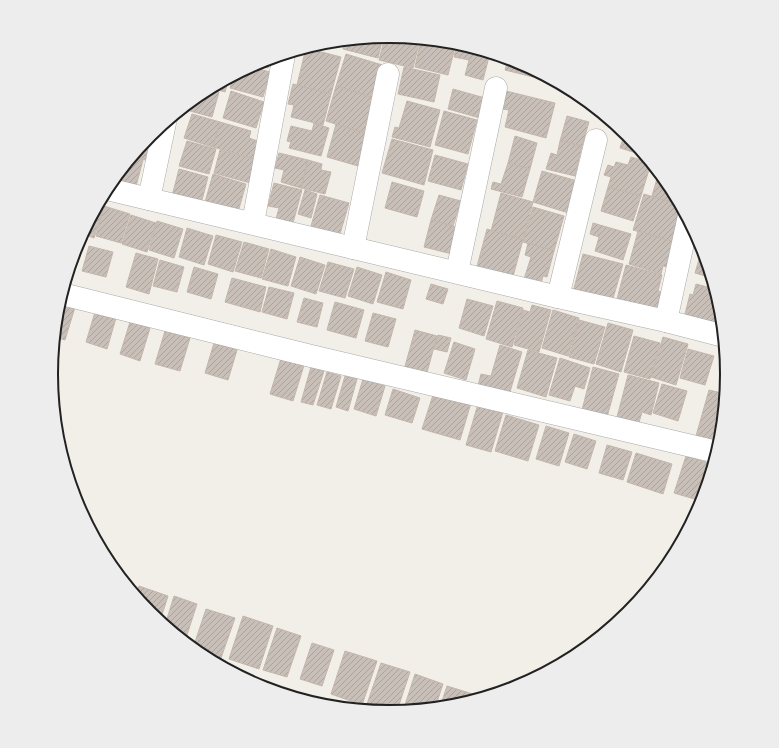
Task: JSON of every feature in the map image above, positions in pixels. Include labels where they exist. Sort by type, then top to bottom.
[{"type":"street","points":[[253,223],[283,61]]},
{"type":"street","points":[[352,248],[388,74]]},
{"type":"street","points":[[457,272],[496,88]]},
{"type":"street","points":[[149,199],[163,132]]},
{"type":"street","points":[[558,297],[596,140]]},
{"type":"street","points":[[114,191],[718,335]]},
{"type":"street","points":[[666,321],[686,228]]},
{"type":"street","points":[[68,296],[319,358],[711,451]]},
{"type":"building","points":[[381,43],[378,58],[343,49],[344,46]]},
{"type":"building","points":[[383,43],[419,45],[413,68],[379,60]]},
{"type":"building","points":[[420,45],[454,49],[448,75],[415,67]]},
{"type":"building","points":[[456,49],[489,59],[483,80],[465,75],[469,60],[454,57]]},
{"type":"building","points":[[317,51],[341,57],[331,94],[297,85],[305,54]]},
{"type":"building","points":[[346,54],[389,67],[374,98],[336,86]]},
{"type":"building","points":[[506,65],[533,76],[533,77],[505,70]]},
{"type":"building","points":[[404,67],[440,75],[434,102],[398,94]]},
{"type":"building","points":[[260,69],[270,72],[263,97],[230,88],[232,83]]},
{"type":"building","points":[[293,84],[331,94],[323,125],[291,117],[294,105],[288,104]]},
{"type":"building","points":[[227,85],[225,92],[219,90]]},
{"type":"building","points":[[336,86],[374,98],[364,133],[326,121]]},
{"type":"building","points":[[453,89],[485,98],[480,118],[448,109]]},
{"type":"building","points":[[217,91],[219,92],[212,117],[190,111]]},
{"type":"building","points":[[231,91],[264,102],[256,128],[223,118]]},
{"type":"building","points":[[506,91],[555,103],[546,138],[505,127],[509,110],[502,109]]},
{"type":"building","points":[[407,101],[440,110],[430,147],[392,137],[395,127],[399,128]]},
{"type":"building","points":[[444,111],[477,120],[468,154],[435,145]]},
{"type":"building","points":[[192,114],[220,122],[213,147],[184,138]]},
{"type":"building","points":[[567,116],[589,122],[582,146],[560,141]]},
{"type":"building","points":[[220,122],[251,131],[249,138],[266,144],[261,161],[213,147]]},
{"type":"building","points":[[314,123],[329,128],[321,156],[289,148],[291,142],[287,141],[291,126],[312,131]]},
{"type":"building","points":[[336,124],[374,136],[365,168],[327,157]]},
{"type":"building","points":[[515,136],[537,143],[530,169],[508,163]]},
{"type":"building","points":[[392,139],[433,150],[424,185],[382,173]]},
{"type":"building","points":[[623,139],[635,153],[620,148]]},
{"type":"building","points":[[187,141],[216,149],[209,174],[179,166]]},
{"type":"building","points":[[560,141],[582,146],[575,176],[546,169],[551,153],[557,155]]},
{"type":"building","points":[[148,148],[145,160],[139,158]]},
{"type":"building","points":[[220,150],[260,161],[254,184],[214,173]]},
{"type":"building","points":[[279,153],[308,160],[301,188],[281,182],[284,170],[275,168]]},
{"type":"building","points":[[435,155],[468,164],[461,190],[428,181]]},
{"type":"building","points":[[631,157],[642,160],[649,169],[641,196],[608,187],[611,177],[604,175],[608,165],[614,167],[616,162],[628,165]]},
{"type":"building","points":[[139,159],[143,160],[135,190],[118,185]]},
{"type":"building","points":[[308,160],[322,164],[321,170],[331,172],[325,194],[301,188]]},
{"type":"building","points":[[508,163],[530,169],[522,197],[491,189],[493,182],[501,184]]},
{"type":"building","points":[[179,169],[208,177],[200,208],[171,200]]},
{"type":"building","points":[[542,171],[581,182],[572,214],[533,202]]},
{"type":"building","points":[[213,174],[246,184],[238,212],[205,202]]},
{"type":"building","points":[[657,179],[672,203],[652,196]]},
{"type":"building","points":[[392,182],[424,191],[417,217],[385,208]]},
{"type":"building","points":[[274,183],[302,190],[291,230],[274,226],[279,208],[268,206]]},
{"type":"building","points":[[608,187],[641,196],[633,221],[601,211]]},
{"type":"building","points":[[305,190],[317,194],[311,218],[298,214]]},
{"type":"building","points":[[501,193],[533,202],[523,240],[491,231]]},
{"type":"building","points":[[644,194],[672,203],[682,220],[676,242],[633,230]]},
{"type":"building","points":[[320,195],[349,203],[340,234],[311,226]]},
{"type":"building","points":[[439,195],[461,201],[453,226],[431,220]]},
{"type":"building","points":[[104,206],[130,214],[121,243],[96,236]]},
{"type":"building","points":[[533,207],[564,216],[554,251],[523,242]]},
{"type":"building","points":[[103,209],[103,209],[94,238],[89,236]]},
{"type":"building","points":[[131,215],[156,223],[147,252],[122,244]]},
{"type":"building","points":[[431,220],[459,228],[452,254],[424,247]]},
{"type":"building","points":[[157,221],[183,229],[174,258],[149,250]]},
{"type":"building","points":[[593,223],[631,234],[623,260],[595,251],[599,237],[590,234]]},
{"type":"building","points":[[187,228],[213,236],[204,265],[179,257]]},
{"type":"building","points":[[487,229],[523,240],[512,280],[476,270]]},
{"type":"building","points":[[638,231],[681,244],[674,269],[663,266],[661,274],[629,264]]},
{"type":"building","points":[[216,235],[242,242],[233,272],[208,264]]},
{"type":"building","points":[[244,242],[269,249],[261,278],[235,271]]},
{"type":"building","points":[[528,243],[554,251],[547,277],[543,276],[541,283],[524,279],[531,257],[525,255]]},
{"type":"building","points":[[89,246],[113,252],[106,277],[82,271]]},
{"type":"building","points":[[271,249],[296,257],[288,286],[262,279]]},
{"type":"building","points":[[136,253],[158,259],[149,294],[126,287]]},
{"type":"building","points":[[583,254],[623,264],[612,302],[573,292]]},
{"type":"building","points":[[300,257],[325,265],[316,294],[291,286]]},
{"type":"building","points":[[699,258],[705,276],[695,273]]},
{"type":"building","points":[[160,260],[184,267],[177,292],[153,286]]},
{"type":"building","points":[[328,262],[354,269],[345,298],[319,291]]},
{"type":"building","points":[[626,265],[662,275],[658,291],[665,293],[659,311],[617,299]]},
{"type":"building","points":[[194,267],[218,274],[211,299],[187,292]]},
{"type":"building","points":[[357,267],[382,275],[373,304],[348,296]]},
{"type":"building","points":[[386,272],[411,280],[403,309],[377,302]]},
{"type":"building","points":[[232,278],[266,287],[260,312],[225,302]]},
{"type":"building","points":[[431,284],[448,289],[443,304],[426,299]]},
{"type":"building","points":[[696,284],[709,287],[717,327],[684,318],[690,294],[693,295]]},
{"type":"building","points":[[269,287],[294,293],[287,319],[262,312]]},
{"type":"building","points":[[304,298],[323,303],[317,327],[297,322]]},
{"type":"building","points":[[467,299],[493,306],[484,336],[459,328]]},
{"type":"building","points":[[67,301],[76,304],[65,340],[60,339]]},
{"type":"building","points":[[497,301],[523,308],[512,347],[486,339]]},
{"type":"building","points":[[335,302],[364,310],[356,338],[327,330]]},
{"type":"building","points":[[532,305],[551,310],[539,352],[514,345],[523,310],[530,312]]},
{"type":"building","points":[[553,310],[579,318],[568,356],[542,348]]},
{"type":"building","points":[[95,312],[116,318],[107,349],[86,342]]},
{"type":"building","points":[[373,313],[396,319],[388,347],[365,341]]},
{"type":"building","points":[[579,320],[605,327],[594,364],[569,357]]},
{"type":"building","points":[[130,322],[150,328],[140,361],[120,354]]},
{"type":"building","points":[[608,323],[633,330],[621,372],[596,364]]},
{"type":"building","points":[[415,330],[437,336],[426,376],[404,370]]},
{"type":"building","points":[[165,331],[190,338],[180,371],[155,364]]},
{"type":"building","points":[[438,335],[451,338],[447,352],[434,349]]},
{"type":"building","points":[[634,336],[660,343],[650,379],[624,372]]},
{"type":"building","points":[[663,337],[688,344],[676,385],[651,377]]},
{"type":"building","points":[[454,342],[475,349],[466,380],[444,373]]},
{"type":"building","points":[[214,343],[237,350],[228,380],[205,373]]},
{"type":"building","points":[[500,345],[522,352],[509,395],[478,386],[481,374],[491,376]]},
{"type":"building","points":[[688,349],[714,356],[705,385],[680,378]]},
{"type":"building","points":[[528,350],[557,358],[546,397],[517,388]]},
{"type":"building","points":[[282,355],[305,362],[293,401],[270,394]]},
{"type":"building","points":[[560,358],[590,368],[584,389],[575,386],[570,401],[549,395]]},
{"type":"building","points":[[311,367],[324,371],[313,405],[301,402]]},
{"type":"building","points":[[593,367],[619,374],[607,417],[582,410]]},
{"type":"building","points":[[327,372],[341,376],[331,409],[317,405]]},
{"type":"building","points":[[628,375],[659,383],[651,415],[642,412],[638,426],[616,421]]},
{"type":"building","points":[[345,376],[357,379],[348,411],[336,407]]},
{"type":"building","points":[[363,379],[385,386],[376,416],[354,409]]},
{"type":"building","points":[[662,384],[687,391],[678,421],[653,413]]},
{"type":"building","points":[[393,389],[420,398],[412,423],[385,415]]},
{"type":"building","points":[[709,390],[720,393],[718,417],[712,448],[694,443]]},
{"type":"building","points":[[434,392],[471,403],[460,440],[422,429]]},
{"type":"building","points":[[478,404],[503,412],[491,452],[466,445]]},
{"type":"building","points":[[506,415],[539,425],[528,461],[495,451]]},
{"type":"building","points":[[546,426],[569,433],[559,466],[536,459]]},
{"type":"building","points":[[574,434],[596,441],[587,469],[565,462]]},
{"type":"building","points":[[607,445],[632,452],[623,480],[599,473]]},
{"type":"building","points":[[636,453],[672,464],[663,494],[627,482]]},
{"type":"building","points":[[686,456],[708,463],[696,499],[674,493]]},
{"type":"building","points":[[139,586],[168,596],[162,615],[155,608],[138,589]]},
{"type":"building","points":[[174,596],[197,604],[187,636],[167,619]]},
{"type":"building","points":[[206,609],[235,618],[221,658],[195,642]]},
{"type":"building","points":[[243,616],[273,626],[259,669],[229,659]]},
{"type":"building","points":[[277,628],[301,636],[287,677],[263,670]]},
{"type":"building","points":[[312,643],[334,650],[322,686],[300,679]]},
{"type":"building","points":[[345,651],[377,661],[363,704],[356,703],[331,694]]},
{"type":"building","points":[[381,663],[410,672],[399,705],[367,704]]},
{"type":"building","points":[[415,674],[443,684],[437,701],[405,704]]},
{"type":"building","points":[[447,686],[474,694],[454,699],[442,701]]}]
